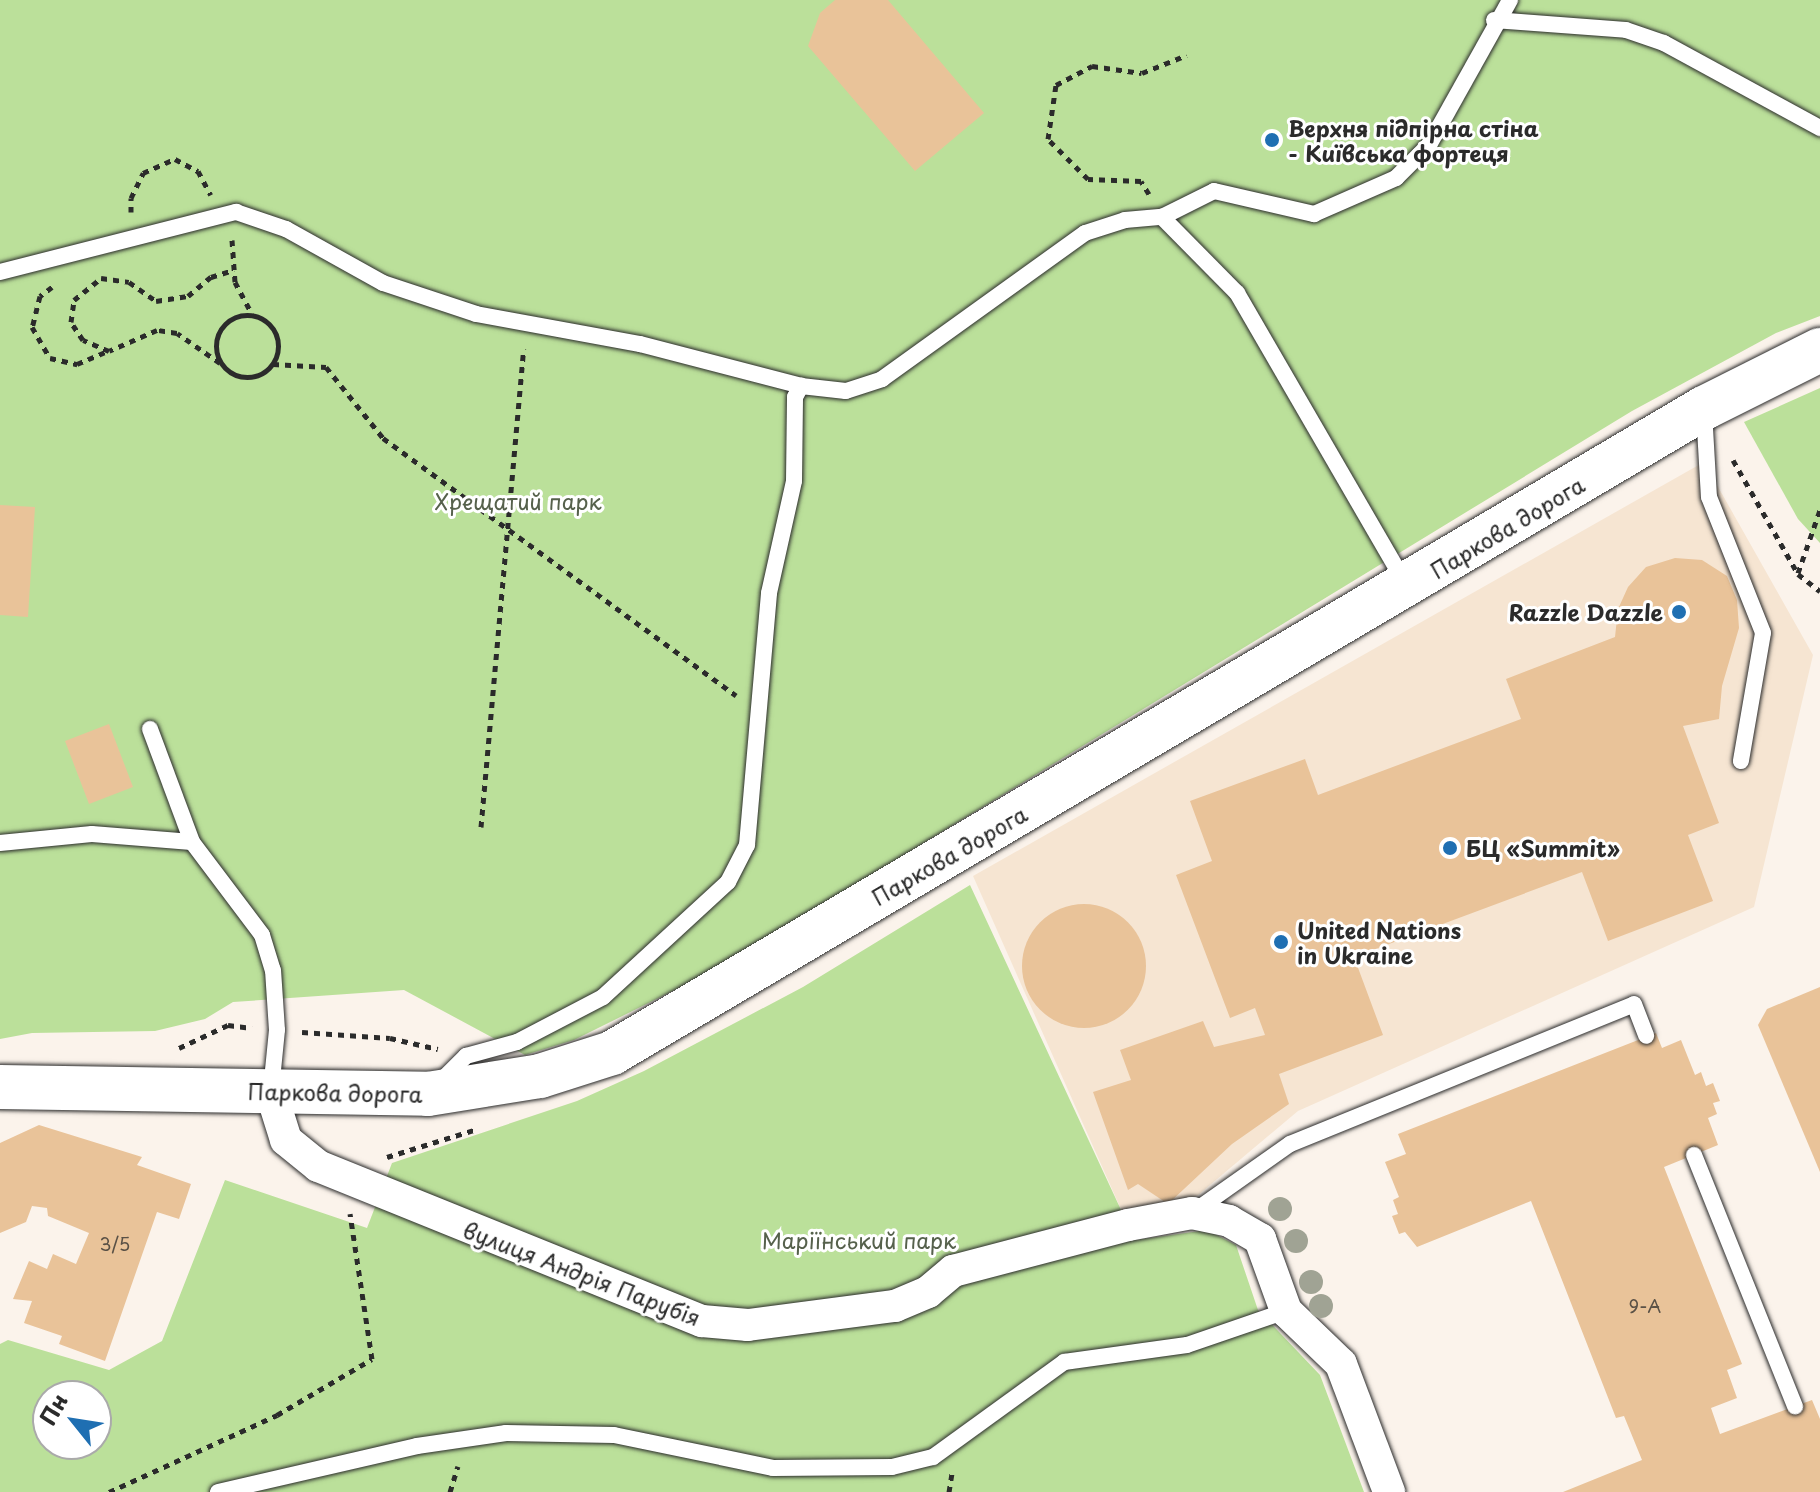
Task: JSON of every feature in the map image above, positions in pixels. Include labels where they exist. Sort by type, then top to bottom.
[{"type":"main road","name":"Паркова дорога","points":[[0,1087],[428,1094],[540,1076],[612,1053],[1408,587],[1704,408],[1820,350]]},
{"type":"street","name":"вулиця Андрія Парубія","points":[[271,1092],[286,1140],[318,1166],[352,1183],[702,1321],[748,1325],[895,1306],[928,1292],[953,1271],[1192,1213],[1229,1221],[1260,1239],[1286,1311],[1341,1364],[1389,1492]]},
{"type":"lane","points":[[0,272],[236,212],[286,229],[383,283],[476,314],[640,344],[801,386],[846,391],[882,379],[1085,233],[1125,220],[1162,217],[1214,191],[1314,214],[1396,178],[1429,145],[1494,20],[1510,0]]},
{"type":"lane","points":[[1494,20],[1626,30],[1664,43],[1820,128]]},
{"type":"lane","points":[[1162,217],[1237,293],[1408,587]]},
{"type":"lane","points":[[428,1094],[466,1056],[517,1042],[603,997],[728,882],[747,845],[756,710],[769,593],[794,481],[795,397],[801,386]]},
{"type":"lane","points":[[1704,408],[1709,497],[1763,633],[1741,761]]},
{"type":"lane","points":[[150,729],[192,842],[262,935],[273,970],[277,1030],[271,1092]]},
{"type":"lane","points":[[0,843],[92,834],[192,842]]},
{"type":"lane","points":[[1192,1213],[1290,1144],[1634,1004],[1646,1036]]},
{"type":"lane","points":[[1694,1155],[1795,1406]]},
{"type":"lane","points":[[218,1492],[417,1446],[506,1433],[614,1435],[773,1468],[892,1467],[933,1457],[1064,1362],[1187,1345],[1286,1311]]},
{"type":"path","points":[[1162,217],[1141,181],[1088,179],[1048,139],[1056,85],[1092,66],[1142,73],[1187,55]]},
{"type":"path","points":[[132,237],[131,198],[143,173],[175,159],[198,171],[212,196]]},
{"type":"path","points":[[236,212],[234,270],[252,315],[276,334],[273,364]]},
{"type":"path","points":[[89,278],[129,282],[156,301],[188,296],[211,277],[234,270]]},
{"type":"path","points":[[66,277],[40,296],[32,327],[38,344],[50,358],[77,364],[157,330],[177,333],[246,378],[273,364],[326,367],[383,438],[756,710]]},
{"type":"path","points":[[101,278],[74,300],[71,322],[83,340],[109,351]]},
{"type":"path","points":[[220,363],[218,332],[232,318],[252,315]]},
{"type":"path","points":[[481,827],[526,324]]},
{"type":"path","points":[[1704,408],[1798,574],[1820,591]]},
{"type":"path","points":[[1798,574],[1820,510]]},
{"type":"path","points":[[166,1051],[228,1025],[390,1038],[466,1056]]},
{"type":"path","points":[[109,1492],[277,1415],[372,1359],[349,1226],[352,1183]]},
{"type":"shaded area","points":[[1704,462],[1813,655],[1754,907],[1298,1111],[1172,1217],[1128,1225],[973,876]]},
{"type":"green space","name":"Хрещатий парк","points":[[0,0],[1820,0],[1820,316],[1776,333],[1632,411],[717,969],[574,1040],[525,1055],[404,990],[233,1002],[205,1019],[155,1031],[32,1033],[0,1039]]},
{"type":"green space","points":[[1820,388],[1820,543],[1798,519],[1744,422]]},
{"type":"green space","name":"Маріїнський парк","points":[[970,885],[1135,1240],[1207,1230],[1236,1245],[1258,1310],[1320,1375],[1364,1492],[0,1492],[0,1344],[8,1340],[109,1370],[162,1341],[225,1180],[367,1228],[392,1163],[577,1101],[644,1071],[803,987]]},
{"type":"building","points":[[835,0],[888,0],[984,113],[915,171],[808,46],[820,13]]},
{"type":"building","points":[[0,505],[35,507],[28,617],[0,615]]},
{"type":"building","name":"БЦ «Summit»","points":[[1675,558],[1702,560],[1727,576],[1737,600],[1739,628],[1722,686],[1719,719],[1683,726],[1719,823],[1688,835],[1713,901],[1608,941],[1582,872],[1354,957],[1383,1035],[1279,1074],[1289,1104],[1232,1144],[1168,1204],[1138,1184],[1128,1190],[1093,1092],[1131,1080],[1120,1050],[1203,1021],[1214,1047],[1265,1035],[1255,1008],[1230,1018],[1176,875],[1212,861],[1190,801],[1305,759],[1318,795],[1521,719],[1506,679],[1615,637],[1618,609],[1628,587],[1646,567]]},
{"type":"building","points":[[109,724],[133,787],[89,804],[65,741]]},
{"type":"building","points":[[1084,904],[1108,909],[1128,922],[1141,942],[1146,966],[1141,990],[1128,1010],[1108,1023],[1084,1028],[1060,1023],[1040,1010],[1027,990],[1022,966],[1027,942],[1040,922],[1060,909]]},
{"type":"building","points":[[1820,987],[1820,1172],[1758,1025],[1767,1009]]},
{"type":"building","points":[[1656,1033],[1662,1048],[1681,1040],[1695,1075],[1701,1072],[1706,1086],[1713,1083],[1720,1101],[1713,1103],[1717,1114],[1708,1118],[1718,1145],[1664,1167],[1742,1364],[1727,1370],[1737,1398],[1711,1408],[1720,1434],[1812,1400],[1820,1419],[1820,1492],[1563,1492],[1642,1460],[1624,1416],[1616,1418],[1531,1201],[1417,1247],[1405,1232],[1399,1234],[1392,1216],[1398,1214],[1393,1200],[1399,1197],[1385,1162],[1406,1154],[1398,1134]]},
{"type":"building","points":[[39,1125],[142,1157],[137,1165],[191,1184],[179,1219],[157,1212],[105,1361],[59,1344],[62,1336],[24,1323],[32,1301],[13,1299],[29,1261],[47,1269],[53,1254],[76,1264],[89,1233],[48,1216],[47,1208],[32,1206],[26,1222],[0,1233],[0,1143]]},
{"type":"place","name":"Верхня підпірна стіна - Київська фортеця","points":[[1272,140]]},
{"type":"place","name":"Razzle Dazzle","points":[[1679,612]]},
{"type":"place","name":"БЦ «Summit»","points":[[1450,848]]},
{"type":"place","name":"United Nations in Ukraine","points":[[1281,942]]}]
